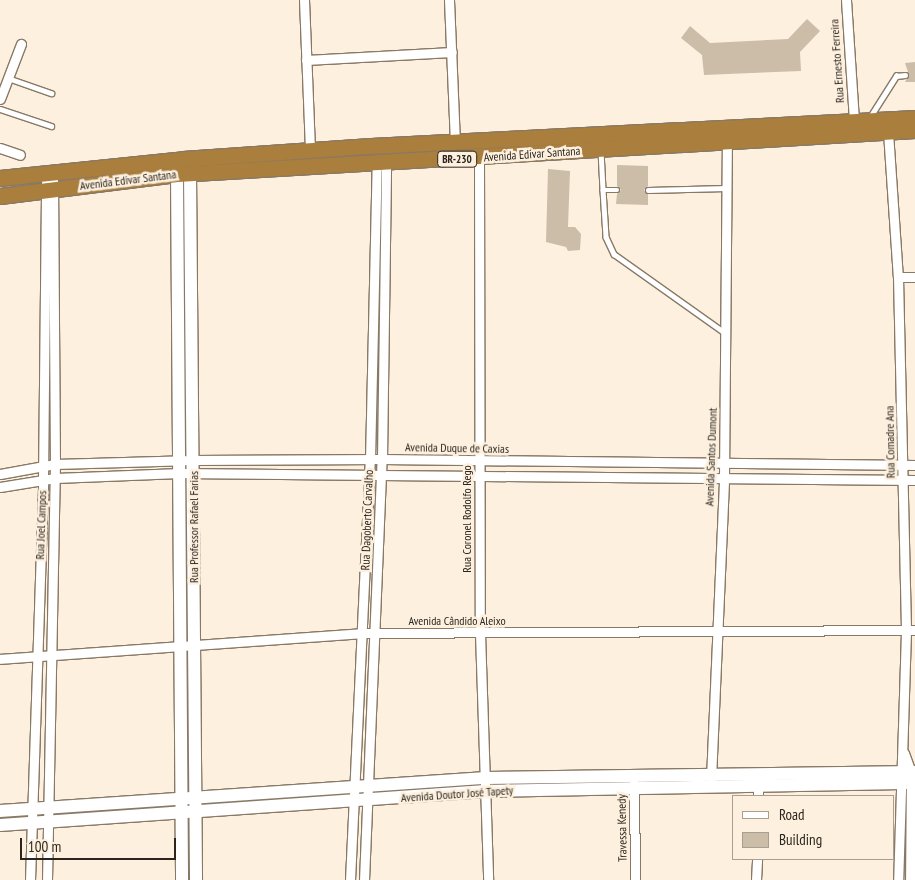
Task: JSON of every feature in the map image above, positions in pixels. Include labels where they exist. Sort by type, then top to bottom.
[{"type":"highway","name":"Avenida Edivar Santana","points":[[835,129],[861,120],[915,118]]},
{"type":"highway","name":"Avenida Edivar Santana","points":[[0,196],[183,174],[601,150],[727,136],[835,129],[888,132],[915,130]]},
{"type":"highway","name":"Avenida Edivar Santana","points":[[0,178],[50,172],[310,151],[455,142],[548,137],[727,136]]},
{"type":"highway","points":[[548,137],[551,152]]},
{"type":"street","points":[[304,0],[310,151]]},
{"type":"street","points":[[449,0],[455,142]]},
{"type":"street","name":"Rua Ernesto Ferreira","points":[[846,0],[861,120]]},
{"type":"street","points":[[0,99],[21,44]]},
{"type":"street","points":[[306,60],[452,52]]},
{"type":"street","name":"Rua Comadre Ana","points":[[888,132],[898,277],[903,480],[910,630],[904,752],[909,778],[910,880]]},
{"type":"street","name":"Avenida Santos Dumont","points":[[711,780],[724,477],[729,188],[727,136]]},
{"type":"street","points":[[0,148],[20,155]]},
{"type":"street","name":"Rua Coronel Rodolfo Rego","points":[[479,158],[480,633],[488,880]]},
{"type":"street","name":"Rua Dagoberto Carvalho","points":[[364,880],[370,787],[382,473],[382,162]]},
{"type":"street","name":"Rua Dagoberto Carvalho","points":[[350,880],[363,633],[382,162]]},
{"type":"street","name":"Rua Joel Campos","points":[[47,880],[50,655],[56,464],[50,172]]},
{"type":"street","name":"Rua Professor Rafael Farias","points":[[183,174],[179,467],[196,798],[196,880]]},
{"type":"street","name":"Rua Professor Rafael Farias","points":[[182,880],[182,798],[194,467],[183,174]]},
{"type":"street","name":"Rua Joel Campos","points":[[30,880],[50,190]]},
{"type":"street","points":[[898,277],[915,277]]},
{"type":"street","name":"Avenida Duque de Caxias","points":[[0,474],[56,464],[194,467],[382,459],[724,465],[915,465]]},
{"type":"street","name":"Avenida Duque de Caxias","points":[[0,487],[55,478],[179,467]]},
{"type":"street","name":"Avenida Duque de Caxias","points":[[194,467],[369,474],[480,473],[915,480]]},
{"type":"street","name":"Avenida Cândido Aleixo","points":[[0,659],[363,633],[717,629],[910,630]]},
{"type":"street","points":[[758,775],[758,792]]},
{"type":"street","name":"Avenida Doutor José Tapety","points":[[0,811],[48,806],[370,787],[711,780],[758,775],[909,778]]},
{"type":"street","name":"Rua Comadre Ana","points":[[898,880],[909,778]]},
{"type":"street","name":"Avenida Doutor José Tapety","points":[[711,780],[758,792],[909,778]]},
{"type":"street","name":"Travessa Kenedy","points":[[634,782],[635,880]]},
{"type":"street","name":"Avenida Doutor José Tapety","points":[[0,825],[369,801],[486,784]]},
{"type":"street","points":[[756,880],[757,860]]},
{"type":"lane","points":[[861,120],[896,76],[905,75]]},
{"type":"lane","points":[[8,78],[51,93]]},
{"type":"lane","points":[[0,109],[51,126]]},
{"type":"lane","points":[[601,150],[606,237],[614,254],[726,334]]},
{"type":"lane","points":[[648,190],[729,188]]},
{"type":"lane","points":[[602,190],[617,190]]},
{"type":"building","points":[[807,19],[820,31],[800,52],[801,71],[704,75],[702,55],[681,38],[690,26],[710,43],[788,39]]},
{"type":"building","points":[[915,62],[915,82],[905,82],[909,75],[905,63]]},
{"type":"building","points":[[617,165],[648,166],[648,186],[644,190],[648,194],[648,205],[616,204],[617,194],[621,190],[617,186]]},
{"type":"building","points":[[548,169],[570,171],[568,227],[575,227],[581,234],[580,250],[568,251],[566,247],[546,242]]}]
